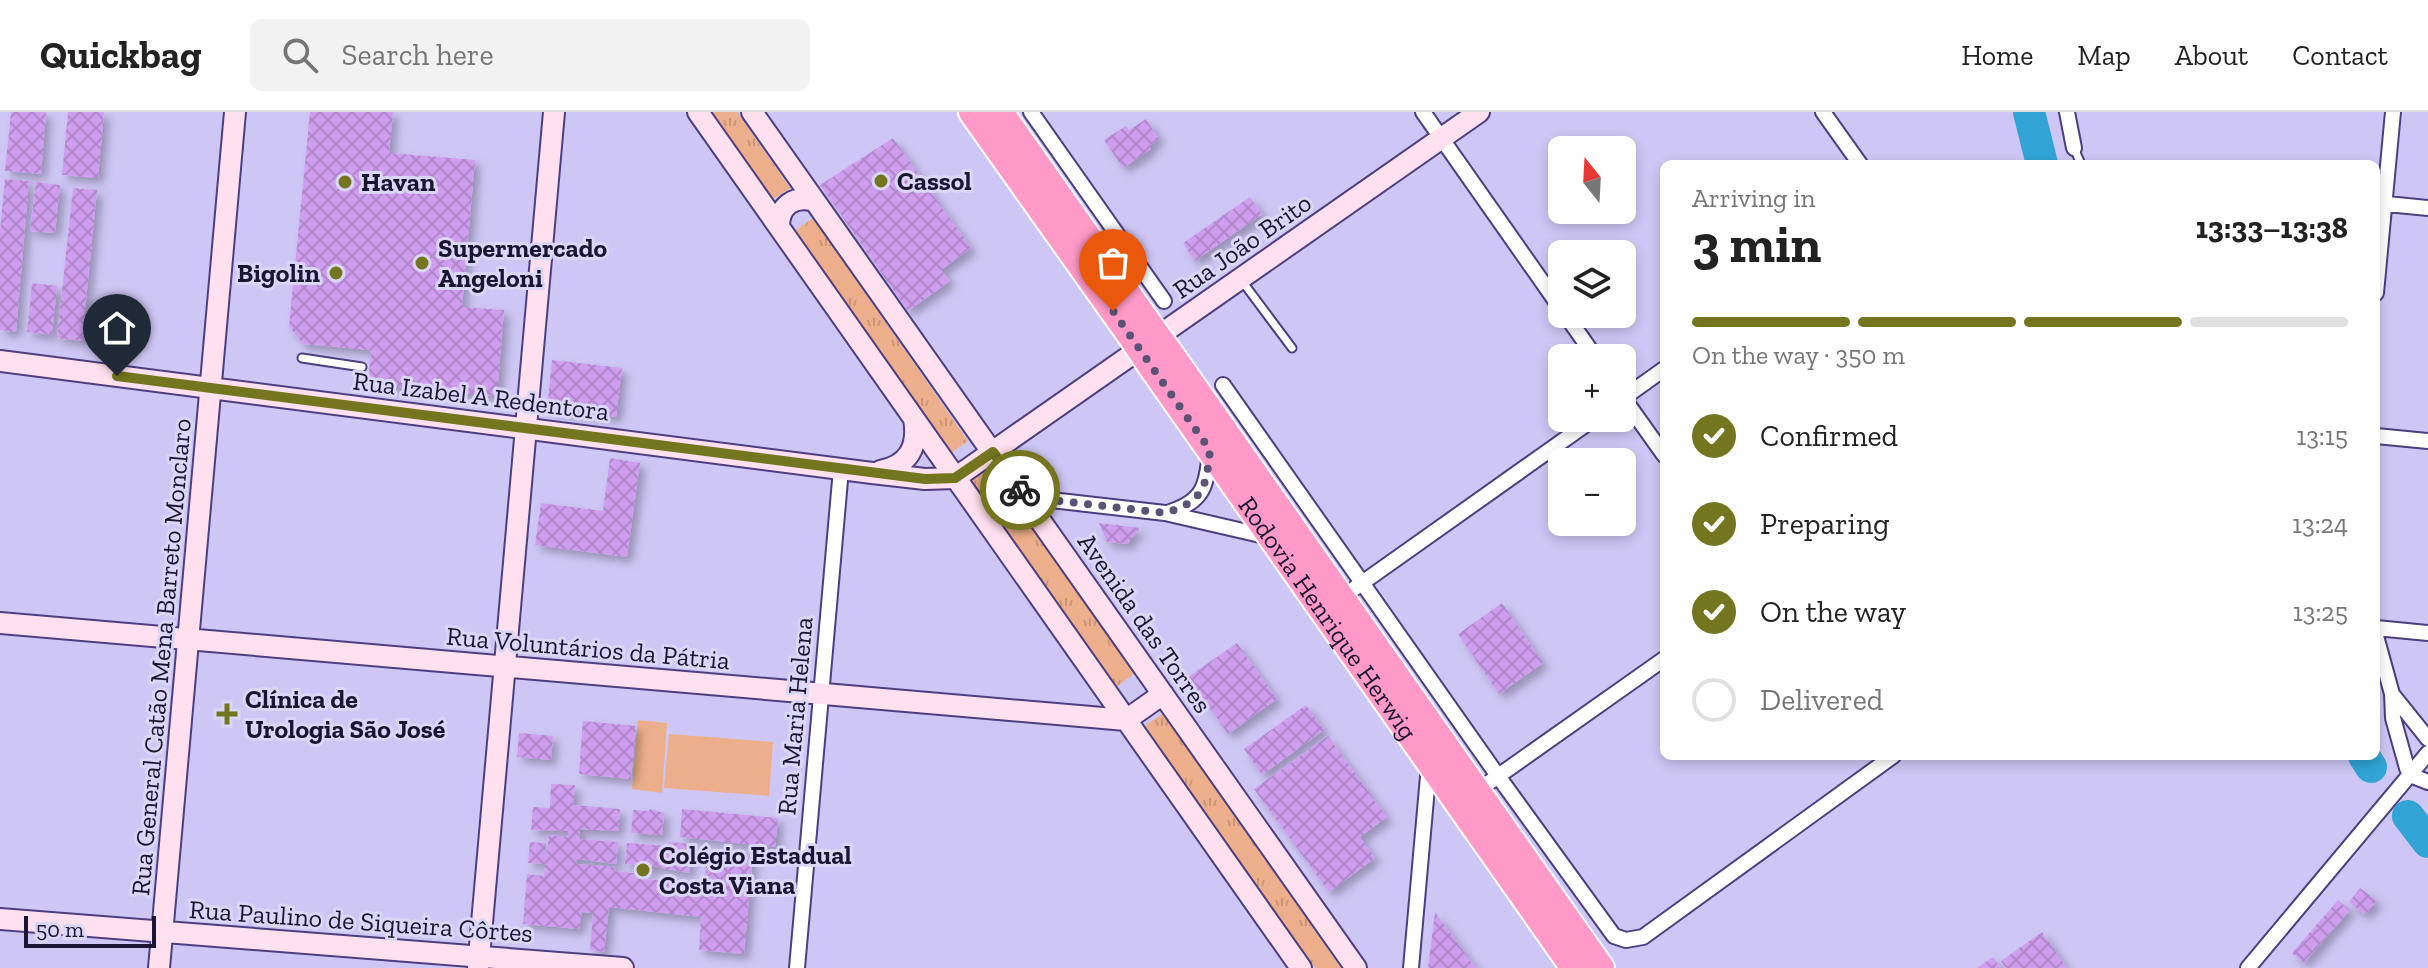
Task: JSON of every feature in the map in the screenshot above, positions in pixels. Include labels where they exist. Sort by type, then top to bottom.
[{"type":"highway","name":"Rodovia Henrique Herwig","points":[[972,112],[1140,330]]},
{"type":"highway","name":"Rodovia Henrique Herwig","points":[[1000,112],[1160,359],[1352,590],[1487,783],[1601,968]]},
{"type":"highway","name":"Rodovia Henrique Herwig","points":[[1160,359],[1210,450],[1574,968]]},
{"type":"main road","name":"Rua General Catão Mena Barreto Monclaro","points":[[159,968],[235,112]]},
{"type":"main road","points":[[478,962],[554,112]]},
{"type":"main road","points":[[698,112],[1301,968]]},
{"type":"main road","name":"Avenida das Torres","points":[[752,112],[1356,968]]},
{"type":"main road","name":"Rua João Brito","points":[[955,478],[1479,112]]},
{"type":"main road","points":[[779,226],[780,213],[789,203],[801,199],[814,201]]},
{"type":"main road","name":"Rua Izabel A Redentora","points":[[0,361],[872,473],[925,479],[955,478]]},
{"type":"main road","points":[[872,473],[893,469],[910,454],[915,443],[914,419]]},
{"type":"main road","name":"Rua Voluntários da Pátria","points":[[0,623],[1126,720]]},
{"type":"main road","points":[[1126,720],[1163,694]]},
{"type":"main road","name":"Rua Paulino de Siqueira Côrtes","points":[[0,919],[478,962],[623,968]]},
{"type":"street","points":[[1031,112],[1164,301]]},
{"type":"street","points":[[1423,112],[1548,291]]},
{"type":"street","points":[[1823,112],[1857,160]]},
{"type":"street","points":[[2067,112],[2074,148]]},
{"type":"street","points":[[2393,112],[2380,204],[2428,208]]},
{"type":"street","points":[[1636,388],[1660,372]]},
{"type":"street","points":[[1223,385],[1352,590],[1575,432]]},
{"type":"street","points":[[1636,416],[1660,449]]},
{"type":"street","points":[[2380,436],[2428,441]]},
{"type":"street","points":[[1165,513],[1196,500],[1203,490],[1210,450]]},
{"type":"street","name":"Rua Maria Helena","points":[[797,968],[841,469]]},
{"type":"street","points":[[1025,497],[1165,513],[1272,538]]},
{"type":"street","points":[[2380,628],[2428,633]]},
{"type":"street","points":[[2380,650],[2392,694],[2393,718],[2410,775]]},
{"type":"street","points":[[1660,662],[1487,783],[1608,930],[1626,940],[1636,940],[1648,933],[1882,760]]},
{"type":"street","points":[[2392,694],[2428,739]]},
{"type":"street","points":[[2248,968],[2428,753]]},
{"type":"street","points":[[1408,968],[1429,762]]},
{"type":"street","points":[[2410,775],[2428,782]]},
{"type":"lane","points":[[2074,148],[2079,160]]},
{"type":"lane","points":[[1240,279],[1292,348]]},
{"type":"lane","points":[[302,358],[362,367]]},
{"type":"green space","points":[[706,112],[737,112],[790,188],[769,202]]},
{"type":"green space","points":[[813,218],[968,441],[947,456],[790,234]]},
{"type":"green space","points":[[989,466],[1135,673],[1114,689],[966,478]]},
{"type":"green space","points":[[1162,714],[1341,968],[1315,968],[1140,729]]},
{"type":"green space","points":[[638,720],[667,723],[662,793],[632,789]]},
{"type":"green space","points":[[669,734],[773,742],[769,796],[664,788]]},
{"type":"building","points":[[11,112],[46,112],[41,174],[5,171]]},
{"type":"building","points":[[68,112],[104,112],[98,178],[62,175]]},
{"type":"building","points":[[310,112],[393,112],[389,153],[475,160],[462,307],[504,310],[497,396],[368,384],[371,350],[303,344],[289,326]]},
{"type":"building","points":[[1146,119],[1159,139],[1149,146],[1151,149],[1123,168],[1104,140],[1126,126],[1129,130]]},
{"type":"building","points":[[893,138],[971,248],[941,270],[950,281],[908,311],[820,185]]},
{"type":"building","points":[[5,179],[29,181],[16,332],[0,330],[0,230]]},
{"type":"building","points":[[36,182],[60,185],[55,233],[30,231]]},
{"type":"building","points":[[73,188],[97,190],[82,341],[57,338]]},
{"type":"building","points":[[1250,197],[1262,214],[1195,261],[1183,243]]},
{"type":"building","points":[[32,283],[57,286],[52,335],[27,332]]},
{"type":"building","points":[[552,360],[622,368],[616,417],[547,410]]},
{"type":"building","points":[[610,458],[640,463],[627,557],[535,545],[541,503],[603,511]]},
{"type":"building","points":[[1099,523],[1140,528],[1127,544],[1107,542]]},
{"type":"building","points":[[1502,603],[1543,663],[1499,694],[1458,634]]},
{"type":"building","points":[[1237,643],[1277,699],[1228,734],[1188,677]]},
{"type":"building","points":[[1306,705],[1324,730],[1262,775],[1244,749]]},
{"type":"building","points":[[583,721],[636,726],[631,779],[579,774]]},
{"type":"building","points":[[519,733],[553,736],[551,760],[517,757]]},
{"type":"building","points":[[1328,736],[1387,817],[1360,837],[1375,858],[1329,892],[1254,789]]},
{"type":"building","points":[[551,784],[575,785],[573,805],[620,809],[618,831],[580,829],[579,839],[618,842],[616,864],[577,859],[576,864],[615,867],[614,871],[634,873],[633,878],[687,883],[688,887],[704,890],[707,850],[753,854],[744,954],[699,950],[701,917],[609,907],[604,952],[590,950],[593,913],[582,912],[579,929],[523,924],[527,874],[544,876],[549,835],[568,837],[568,831],[531,830],[533,807],[550,808]]},
{"type":"building","points":[[650,809],[664,813],[662,835],[631,833],[633,810]]},
{"type":"building","points":[[682,809],[778,818],[775,847],[680,837]]},
{"type":"building","points":[[530,842],[546,843],[545,864],[528,863]]},
{"type":"building","points":[[669,842],[692,844],[689,873],[652,866],[652,872],[638,870],[638,865],[625,864],[627,843],[669,846]]},
{"type":"building","points":[[2360,888],[2377,901],[2365,915],[2349,902]]},
{"type":"building","points":[[2338,900],[2350,910],[2304,963],[2292,953]]},
{"type":"building","points":[[1435,912],[1476,968],[1428,968]]},
{"type":"building","points":[[2042,932],[2067,968],[2006,968],[2001,961]]},
{"type":"building","points":[[1993,957],[2001,968],[1977,968]]},
{"type":"waterway","points":[[2029,112],[2041,160]]},
{"type":"waterway","points":[[2367,760],[2371,767]]},
{"type":"waterway","points":[[2408,816],[2428,842]]},
{"type":"way so far","points":[[1020,490],[1025,497],[1165,513],[1185,507],[1196,500],[1203,490],[1210,450],[1113,311]]},
{"type":"place","name":"Cassol","points":[[881,181]]},
{"type":"place","name":"Havan","points":[[345,182]]},
{"type":"place","name":"Supermercado Angeloni","points":[[422,263]]},
{"type":"place","name":"Bigolin","points":[[336,273]]},
{"type":"place","name":"Clínica de Urologia São José","points":[[227,714]]},
{"type":"place","name":"Colégio Estadual Costa Viana","points":[[643,870]]},
{"type":"route","points":[[117,376],[925,479],[955,478],[993,452],[1020,490]]}]
